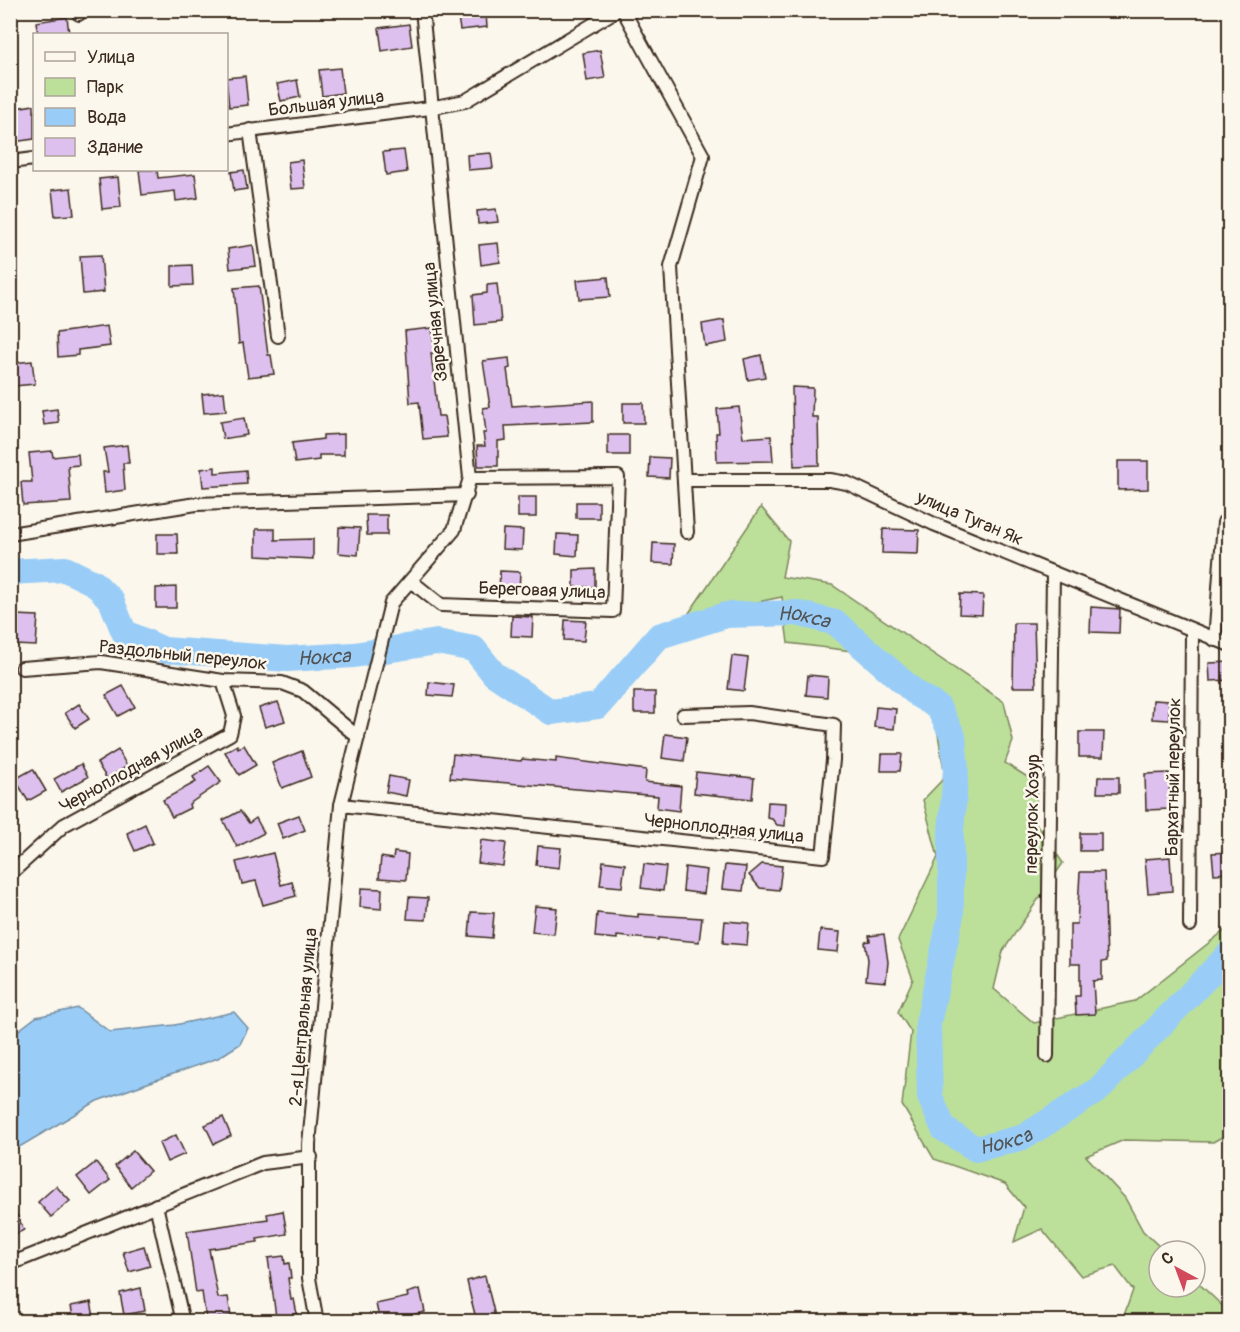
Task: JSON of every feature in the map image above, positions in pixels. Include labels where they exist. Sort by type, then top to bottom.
[{"type":"street","name":"Заречная улица","points":[[391,603],[454,530],[467,495],[470,478],[430,108],[422,10]]},
{"type":"street","name":"Большая улица","points":[[228,134],[430,108],[465,100],[617,10]]},
{"type":"street","points":[[623,10],[703,156],[671,267],[686,480],[687,532]]},
{"type":"street","points":[[250,130],[278,336]]},
{"type":"street","points":[[10,162],[33,159]]},
{"type":"street","name":"Береговая улица","points":[[411,581],[441,605],[613,611],[618,477],[470,478]]},
{"type":"street","name":"улица Туган Як","points":[[686,480],[830,480],[847,483],[934,524],[1230,645]]},
{"type":"street","points":[[10,534],[196,504],[467,495]]},
{"type":"street","points":[[1215,640],[1224,522]]},
{"type":"street","name":"переулок Хозур","points":[[1047,1056],[1053,573]]},
{"type":"street","name":"2-я Центральная улица","points":[[317,1322],[309,1278],[311,1158],[309,1144],[341,805],[391,603]]},
{"type":"street","name":"Бархатный переулок","points":[[1190,925],[1192,630]]},
{"type":"street","name":"Раздольный переулок","points":[[22,668],[101,662],[223,681],[282,683],[303,691],[358,737]]},
{"type":"street","name":"Черноплодная улица","points":[[10,874],[64,825],[230,735],[234,716],[223,681]]},
{"type":"street","name":"Черноплодная улица","points":[[341,805],[823,856],[833,760],[834,725],[749,713],[683,715]]},
{"type":"street","points":[[10,1263],[262,1163],[311,1158]]},
{"type":"street","points":[[156,1205],[183,1322]]},
{"type":"green space","points":[[761,507],[789,541],[782,577],[832,585],[1004,702],[1013,741],[1005,763],[1037,783],[1035,822],[1063,863],[1003,951],[994,989],[1034,1023],[1135,1001],[1229,927],[1229,1133],[1213,1142],[1124,1140],[1086,1156],[1125,1198],[1143,1231],[1151,1239],[1147,1239],[1147,1299],[1207,1299],[1207,1291],[1229,1312],[1229,1321],[1122,1321],[1133,1290],[1115,1266],[1081,1276],[1042,1229],[1014,1242],[1024,1207],[1005,1184],[934,1159],[902,1105],[911,1032],[898,1012],[913,979],[898,940],[938,857],[923,800],[945,777],[936,722],[860,652],[788,643],[782,597],[687,616]]},
{"type":"water","points":[[78,1008],[110,1032],[175,1025],[234,1012],[248,1028],[240,1044],[218,1058],[97,1101],[11,1152],[11,1036],[36,1017]]},
{"type":"building","points":[[486,14],[487,27],[460,30],[458,17]]},
{"type":"building","points":[[67,17],[69,33],[38,33],[36,22]]},
{"type":"building","points":[[409,24],[412,46],[382,51],[379,28]]},
{"type":"building","points":[[600,50],[605,78],[587,81],[583,53]]},
{"type":"building","points":[[340,68],[343,93],[322,96],[319,70]]},
{"type":"building","points":[[245,76],[248,105],[229,107],[228,78]]},
{"type":"building","points":[[297,80],[300,97],[281,101],[277,84]]},
{"type":"building","points":[[33,105],[33,139],[13,142],[10,109]]},
{"type":"building","points":[[404,150],[407,172],[386,175],[383,152]]},
{"type":"building","points":[[491,153],[493,168],[468,170],[467,155]]},
{"type":"building","points":[[302,160],[305,188],[291,189],[288,162]]},
{"type":"building","points":[[244,170],[247,189],[234,191],[231,172]]},
{"type":"building","points":[[139,171],[157,171],[158,178],[195,174],[198,198],[176,201],[175,191],[142,195]]},
{"type":"building","points":[[118,177],[121,207],[102,209],[99,179]]},
{"type":"building","points":[[71,188],[74,215],[55,216],[52,190]]},
{"type":"building","points":[[496,209],[498,222],[478,224],[477,211]]},
{"type":"building","points":[[498,243],[500,262],[481,265],[479,245]]},
{"type":"building","points":[[253,245],[256,266],[230,269],[228,249]]},
{"type":"building","points":[[101,255],[104,292],[83,294],[80,256]]},
{"type":"building","points":[[192,265],[193,285],[172,286],[172,266]]},
{"type":"building","points":[[608,277],[610,297],[579,299],[577,280]]},
{"type":"building","points":[[497,284],[501,322],[475,325],[473,295],[487,293],[487,285]]},
{"type":"building","points":[[259,286],[268,355],[271,355],[274,374],[248,377],[243,343],[239,344],[234,288]]},
{"type":"building","points":[[724,320],[727,342],[705,346],[702,324]]},
{"type":"building","points":[[107,326],[110,346],[78,350],[78,355],[58,357],[57,333]]},
{"type":"building","points":[[432,328],[435,353],[431,353],[438,416],[444,416],[447,437],[423,439],[419,402],[410,403],[405,331]]},
{"type":"building","points":[[761,355],[765,377],[748,380],[744,359]]},
{"type":"building","points":[[509,358],[510,368],[507,369],[512,406],[593,401],[593,422],[505,426],[506,440],[498,441],[498,466],[478,466],[477,446],[485,446],[483,408],[490,407],[483,361]]},
{"type":"building","points":[[32,361],[35,384],[14,386],[12,363]]},
{"type":"building","points":[[792,387],[813,388],[812,417],[818,417],[819,465],[794,466]]},
{"type":"building","points":[[224,392],[226,411],[204,413],[202,394]]},
{"type":"building","points":[[623,403],[643,403],[644,423],[623,423]]},
{"type":"building","points":[[739,407],[743,438],[771,436],[773,461],[717,462],[716,433],[719,433],[717,409]]},
{"type":"building","points":[[57,409],[59,423],[44,425],[42,411]]},
{"type":"building","points":[[244,418],[247,435],[223,439],[220,422]]},
{"type":"building","points":[[344,434],[344,455],[319,455],[319,460],[295,463],[292,443],[323,439],[323,435]]},
{"type":"building","points":[[608,435],[629,435],[629,455],[608,455]]},
{"type":"building","points":[[127,445],[129,463],[123,463],[125,490],[105,493],[103,472],[108,472],[104,448]]},
{"type":"building","points":[[52,451],[53,457],[78,454],[79,465],[68,466],[71,502],[23,505],[21,482],[32,482],[29,453]]},
{"type":"building","points":[[650,457],[670,458],[669,478],[649,477]]},
{"type":"building","points":[[1118,461],[1148,461],[1148,489],[1118,490]]},
{"type":"building","points":[[215,467],[215,473],[246,470],[247,484],[203,487],[201,469]]},
{"type":"building","points":[[518,497],[536,497],[536,517],[518,517]]},
{"type":"building","points":[[576,502],[599,502],[599,518],[576,518]]},
{"type":"building","points":[[366,515],[387,515],[387,535],[367,535]]},
{"type":"building","points":[[339,527],[360,528],[358,555],[338,553]]},
{"type":"building","points":[[256,529],[275,529],[275,540],[313,539],[313,559],[256,556]]},
{"type":"building","points":[[503,529],[523,530],[522,550],[502,549]]},
{"type":"building","points":[[883,529],[919,530],[918,554],[882,553]]},
{"type":"building","points":[[157,534],[177,534],[178,554],[157,554]]},
{"type":"building","points":[[557,534],[578,535],[577,556],[556,554]]},
{"type":"building","points":[[653,543],[674,544],[673,564],[652,563]]},
{"type":"building","points":[[595,569],[595,587],[574,587],[574,570]]},
{"type":"building","points":[[500,571],[520,572],[519,592],[499,591]]},
{"type":"building","points":[[176,587],[176,608],[156,608],[156,588]]},
{"type":"building","points":[[960,594],[983,595],[982,615],[959,614]]},
{"type":"building","points":[[1091,607],[1120,609],[1119,633],[1090,632]]},
{"type":"building","points":[[16,615],[38,616],[36,646],[14,645]]},
{"type":"building","points":[[512,616],[533,617],[532,637],[511,636]]},
{"type":"building","points":[[565,620],[586,621],[584,641],[564,640]]},
{"type":"building","points":[[1014,623],[1034,623],[1036,687],[1013,687]]},
{"type":"building","points":[[732,656],[748,658],[744,691],[728,689]]},
{"type":"building","points":[[1230,662],[1230,680],[1210,681],[1209,663]]},
{"type":"building","points":[[808,675],[828,677],[827,697],[806,695]]},
{"type":"building","points":[[429,682],[454,685],[452,697],[428,695]]},
{"type":"building","points":[[123,686],[135,707],[118,716],[106,695]]},
{"type":"building","points":[[634,692],[655,692],[655,713],[634,713]]},
{"type":"building","points":[[1153,700],[1169,701],[1169,720],[1152,719]]},
{"type":"building","points":[[278,702],[285,721],[265,727],[259,708]]},
{"type":"building","points":[[79,704],[89,719],[75,728],[65,713]]},
{"type":"building","points":[[876,707],[896,709],[894,729],[874,727]]},
{"type":"building","points":[[1079,732],[1104,732],[1103,757],[1079,757]]},
{"type":"building","points":[[665,734],[687,737],[684,761],[662,758]]},
{"type":"building","points":[[237,745],[238,748],[244,745],[256,765],[239,775],[225,752]]},
{"type":"building","points":[[118,750],[127,766],[107,779],[97,763]]},
{"type":"building","points":[[302,751],[311,777],[282,788],[272,763]]},
{"type":"building","points":[[453,754],[521,761],[522,759],[556,762],[556,758],[646,770],[645,782],[681,786],[679,811],[657,808],[658,796],[450,778]]},
{"type":"building","points":[[882,754],[902,754],[900,771],[881,771]]},
{"type":"building","points":[[81,764],[88,777],[61,792],[54,779]]},
{"type":"building","points":[[209,766],[221,782],[189,804],[190,808],[172,817],[163,800],[196,782],[193,777]]},
{"type":"building","points":[[33,769],[46,791],[28,801],[15,779]]},
{"type":"building","points":[[696,772],[754,778],[752,799],[694,793]]},
{"type":"building","points":[[1169,773],[1170,809],[1146,810],[1145,774]]},
{"type":"building","points":[[389,776],[409,780],[406,796],[386,792]]},
{"type":"building","points":[[1098,777],[1119,777],[1119,793],[1097,793]]},
{"type":"building","points":[[768,802],[786,803],[785,826],[777,825],[772,819],[767,818]]},
{"type":"building","points":[[240,811],[249,823],[256,818],[264,833],[237,847],[223,820]]},
{"type":"building","points":[[299,815],[305,830],[283,839],[277,823]]},
{"type":"building","points":[[145,824],[153,843],[135,851],[127,833]]},
{"type":"building","points":[[1080,833],[1101,833],[1101,851],[1080,851]]},
{"type":"building","points":[[481,840],[506,843],[503,866],[478,863]]},
{"type":"building","points":[[538,846],[561,848],[559,868],[536,865]]},
{"type":"building","points":[[394,852],[408,854],[406,880],[379,878],[381,857],[393,859]]},
{"type":"building","points":[[1230,852],[1230,873],[1214,874],[1212,853]]},
{"type":"building","points":[[273,853],[281,885],[292,882],[296,896],[263,905],[256,881],[242,884],[236,862]]},
{"type":"building","points":[[1170,857],[1172,891],[1148,893],[1145,859]]},
{"type":"building","points":[[603,861],[625,864],[622,887],[600,885]]},
{"type":"building","points":[[644,864],[666,867],[663,891],[641,888]]},
{"type":"building","points":[[762,864],[782,866],[779,890],[760,888],[749,875]]},
{"type":"building","points":[[725,865],[746,867],[743,891],[722,889]]},
{"type":"building","points":[[685,867],[707,870],[704,894],[683,891]]},
{"type":"building","points":[[1080,872],[1104,872],[1107,961],[1102,962],[1102,980],[1093,981],[1095,1014],[1076,1015],[1075,996],[1080,996],[1080,964],[1070,964],[1070,924],[1077,924]]},
{"type":"building","points":[[361,888],[382,889],[381,909],[360,907]]},
{"type":"building","points":[[409,897],[428,898],[426,920],[407,919]]},
{"type":"building","points":[[535,906],[557,908],[554,934],[532,932]]},
{"type":"building","points":[[471,912],[494,913],[492,938],[469,936]]},
{"type":"building","points":[[597,913],[638,917],[638,914],[702,918],[699,942],[617,936],[617,939],[595,937]]},
{"type":"building","points":[[725,921],[749,923],[747,945],[723,943]]},
{"type":"building","points":[[820,930],[840,932],[838,952],[818,950]]},
{"type":"building","points":[[884,934],[888,962],[886,982],[866,980],[868,960],[865,942],[870,941],[869,936]]},
{"type":"building","points":[[223,1117],[231,1136],[214,1144],[205,1125]]},
{"type":"building","points":[[176,1135],[185,1154],[167,1162],[159,1143]]},
{"type":"building","points":[[133,1151],[150,1171],[131,1187],[115,1166]]},
{"type":"building","points":[[96,1162],[110,1180],[91,1195],[77,1177]]},
{"type":"building","points":[[56,1186],[70,1201],[51,1217],[38,1202]]},
{"type":"building","points":[[10,1200],[24,1230],[10,1237]]},
{"type":"building","points":[[283,1211],[287,1234],[257,1239],[258,1242],[209,1249],[218,1298],[228,1297],[231,1316],[206,1319],[202,1292],[196,1293],[187,1231],[268,1219],[267,1214]]},
{"type":"building","points":[[144,1246],[150,1266],[129,1272],[123,1252]]},
{"type":"building","points":[[284,1256],[285,1264],[289,1263],[291,1278],[288,1278],[291,1300],[294,1299],[297,1314],[276,1317],[268,1258]]},
{"type":"building","points":[[485,1276],[496,1322],[477,1322],[471,1299],[467,1281]]},
{"type":"building","points":[[141,1288],[145,1311],[124,1315],[120,1293]]},
{"type":"building","points":[[420,1289],[425,1312],[380,1322],[376,1304],[408,1297],[407,1293]]},
{"type":"building","points":[[91,1302],[95,1322],[74,1322],[71,1306]]},
{"type":"waterway","name":"Нокса","points":[[10,572],[65,569],[94,583],[111,600],[124,632],[164,650],[287,659],[354,655],[437,642],[474,649],[494,674],[551,712],[598,706],[659,636],[726,615],[796,613],[836,623],[918,695],[938,707],[953,736],[956,769],[951,832],[951,915],[928,1024],[930,1097],[944,1129],[976,1149],[1024,1137],[1098,1090],[1230,953]]}]
